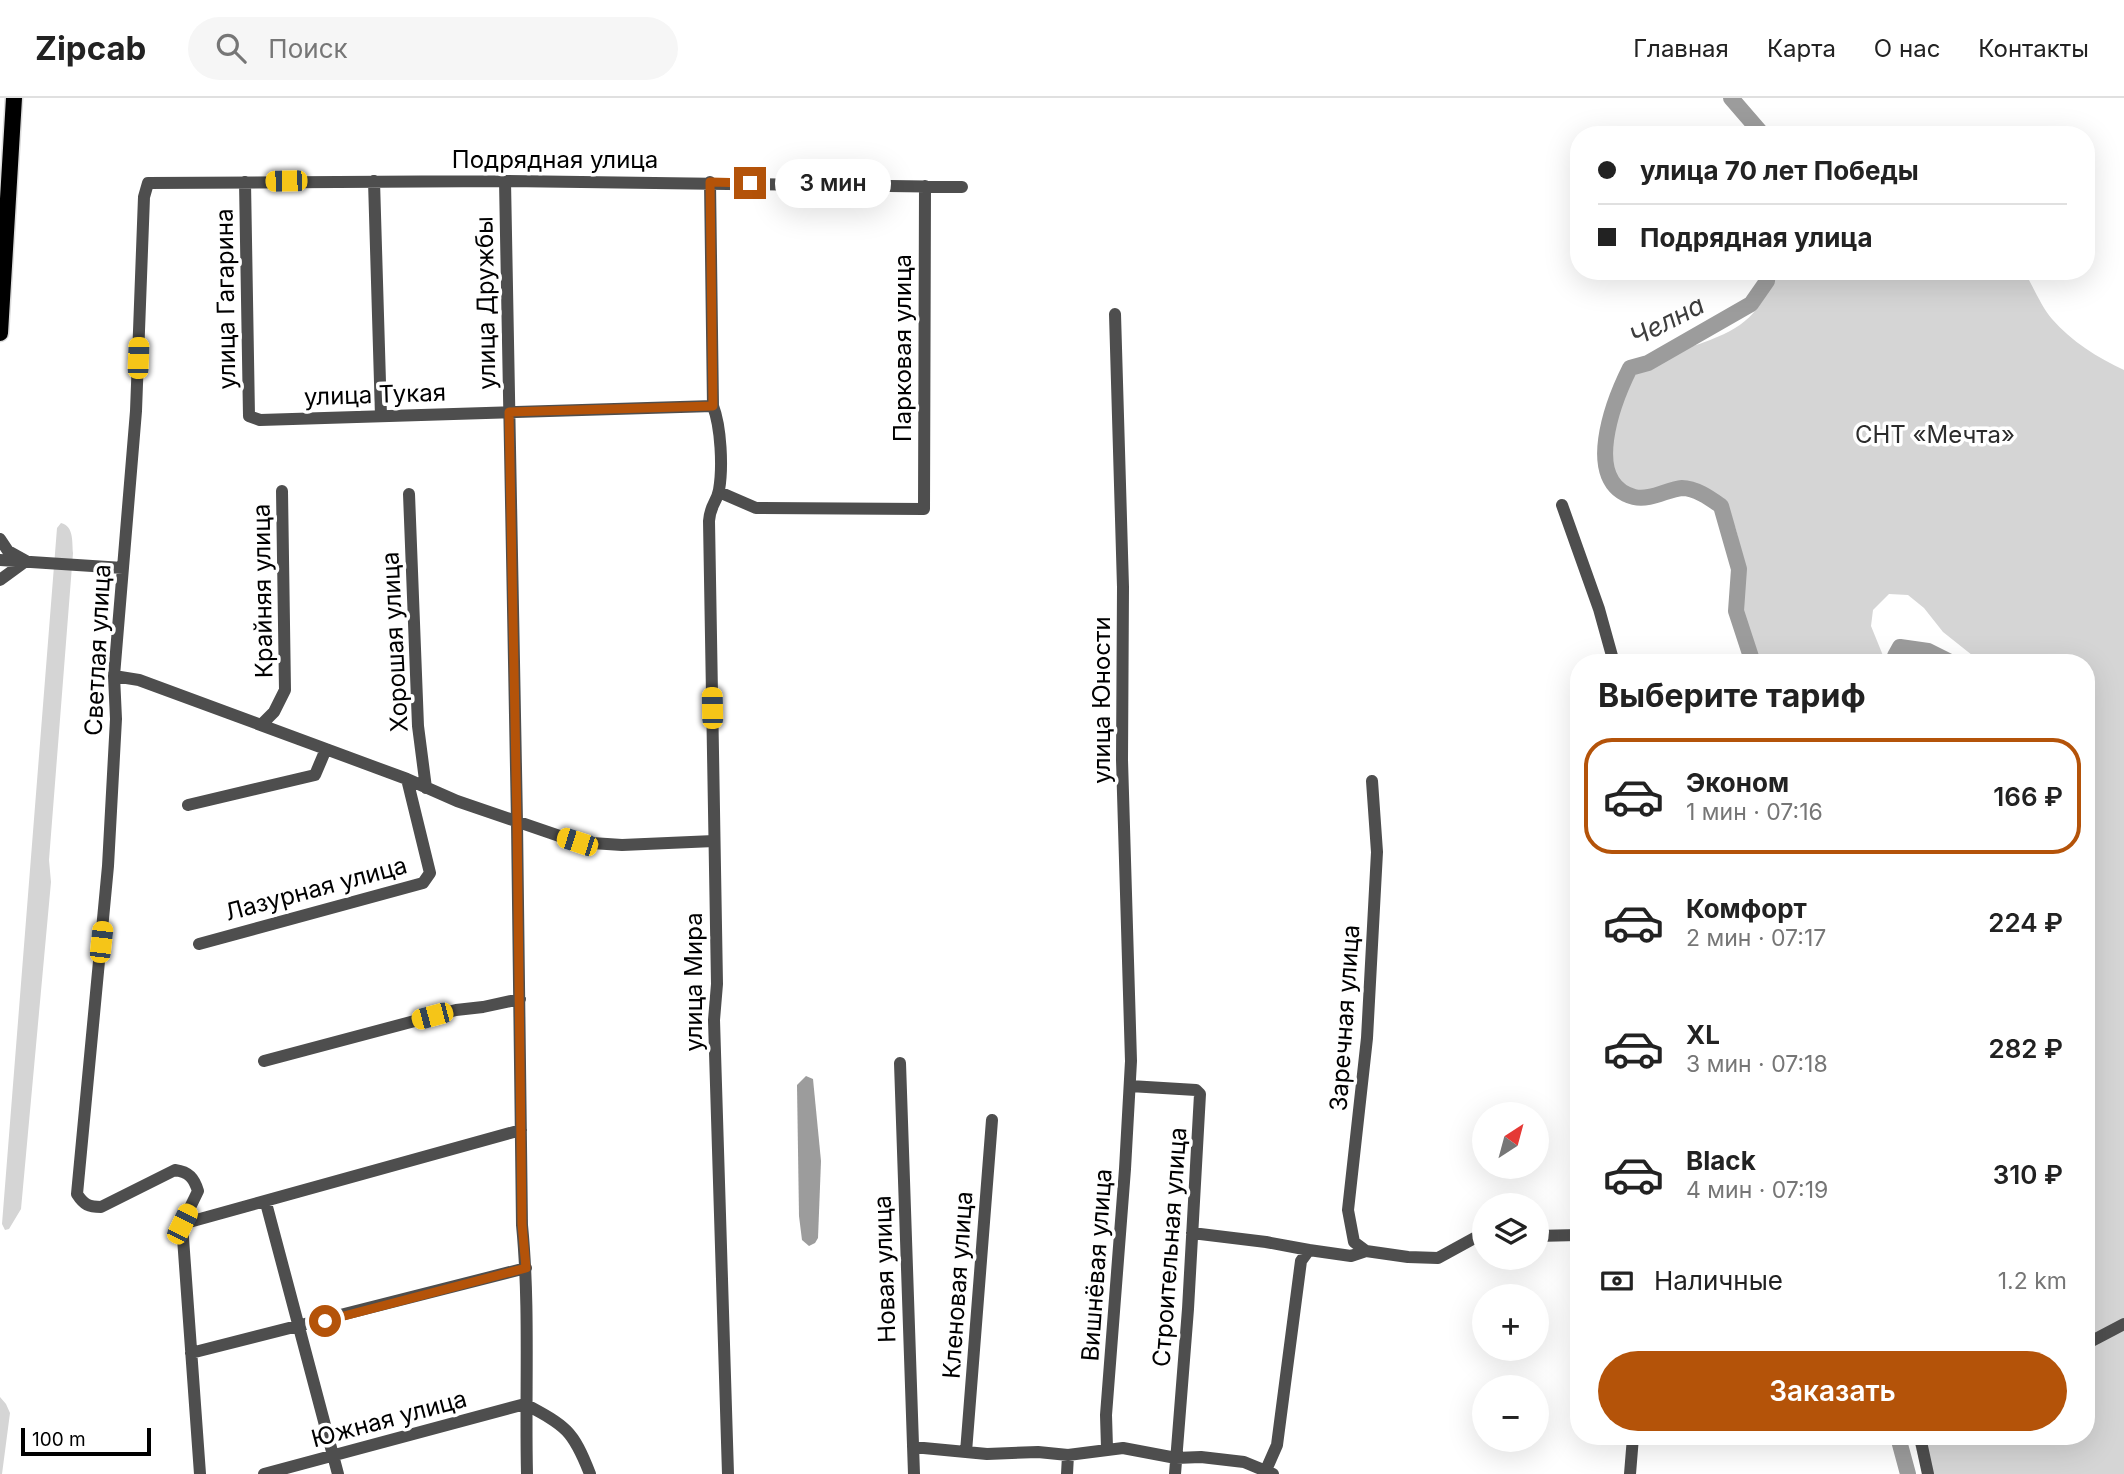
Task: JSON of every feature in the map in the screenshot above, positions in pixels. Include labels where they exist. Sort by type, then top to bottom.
[{"type":"main road","points":[[0,333],[14,98]]},
{"type":"street","points":[[374,181],[381,416]]},
{"type":"street","name":"улица Дружбы","points":[[505,181],[522,1224],[526,1268],[527,1474]]},
{"type":"street","name":"улица Гагарина","points":[[245,182],[249,416]]},
{"type":"street","name":"Подрядная улица","points":[[148,183],[710,182],[962,187]]},
{"type":"street","name":"улица Мира","points":[[710,182],[713,406],[720,424],[719,492],[710,508],[709,521],[717,984],[714,1020],[728,1474]]},
{"type":"street","name":"Светлая улица","points":[[148,183],[144,197],[136,411],[114,676],[116,719],[108,866],[77,1194],[89,1207],[101,1207],[175,1170],[185,1171],[194,1180],[198,1191],[182,1224]]},
{"type":"street","name":"Парковая улица","points":[[719,492],[756,508],[924,509],[925,186]]},
{"type":"street","name":"улица Юности","points":[[1115,314],[1123,587],[1122,760],[1130,1086]]},
{"type":"street","name":"улица Тукая","points":[[249,416],[260,420],[713,406]]},
{"type":"street","name":"Крайняя улица","points":[[261,725],[274,712],[285,690],[282,491]]},
{"type":"street","name":"Хорошая улица","points":[[409,494],[418,726],[426,788]]},
{"type":"street","points":[[1562,505],[1599,609],[1612,654]]},
{"type":"street","points":[[0,539],[8,551],[26,561]]},
{"type":"street","points":[[0,559],[123,568]]},
{"type":"street","points":[[0,580],[26,561]]},
{"type":"street","points":[[114,676],[139,680],[577,842],[622,845],[714,841]]},
{"type":"street","points":[[188,806],[315,775],[326,749]]},
{"type":"street","name":"Лазурная улица","points":[[199,944],[423,883],[429,873],[407,779]]},
{"type":"street","name":"Заречная улица","points":[[1366,1251],[1354,1242],[1348,1210],[1367,1038],[1377,852],[1372,781]]},
{"type":"street","points":[[264,1061],[456,1010],[520,999]]},
{"type":"street","name":"Новая улица","points":[[900,1063],[914,1474]]},
{"type":"street","name":"Строительная улица","points":[[1130,1086],[1199,1091],[1175,1474]]},
{"type":"street","name":"Вишнёвая улица","points":[[1107,1448],[1106,1415],[1130,1086]]},
{"type":"street","name":"Кленовая улица","points":[[966,1452],[992,1120]]},
{"type":"street","points":[[200,1474],[182,1224],[266,1203],[521,1130]]},
{"type":"street","points":[[266,1203],[338,1474]]},
{"type":"street","points":[[1192,1233],[1351,1256],[1366,1251],[1438,1258],[1472,1239]]},
{"type":"street","points":[[1549,1235],[1570,1234]]},
{"type":"street","points":[[914,1447],[987,1454],[1038,1452],[1068,1455],[1123,1448],[1176,1458],[1202,1457],[1244,1462],[1269,1472],[1277,1445],[1301,1261],[1309,1250]]},
{"type":"street","points":[[191,1353],[299,1328],[526,1268]]},
{"type":"street","points":[[2095,1339],[2124,1324]]},
{"type":"street","points":[[525,1404],[559,1423],[578,1443],[590,1474]]},
{"type":"street","name":"Южная улица","points":[[264,1474],[525,1404]]},
{"type":"street","points":[[1630,1474],[1632,1445]]},
{"type":"street","points":[[1922,1445],[1928,1474]]},
{"type":"street","points":[[1067,1474],[1068,1455]]},
{"type":"green space","name":"СНТ «Мечта»","points":[[1772,280],[2029,280],[2044,308],[2059,327],[2085,348],[2124,370],[2124,1474],[1923,1474],[1915,1445],[2095,1445],[2095,654],[1971,654],[1943,632],[1924,608],[1908,595],[1889,594],[1873,610],[1871,626],[1882,654],[1753,654],[1741,599],[1739,543],[1730,517],[1716,505],[1689,494],[1674,494],[1647,502],[1627,495],[1611,474],[1609,455],[1618,396],[1632,368],[1652,366],[1740,325],[1757,309]]},
{"type":"green space","points":[[61,523],[70,531],[73,553],[49,860],[51,882],[21,1209],[9,1229],[5,1230],[2,1224],[57,528]]},
{"type":"green space","points":[[0,1397],[10,1413],[2,1474],[0,1474]]},
{"type":"shaded area","points":[[806,1076],[813,1079],[821,1161],[818,1238],[809,1246],[802,1240],[799,1216],[797,1085]]},
{"type":"waterway","name":"Челна","points":[[1731,98],[1755,126]]},
{"type":"waterway","name":"Челна","points":[[1750,654],[1736,611],[1739,569],[1721,506],[1703,494],[1687,488],[1634,497],[1618,489],[1609,475],[1605,458],[1610,419],[1630,368],[1648,363],[1751,304],[1767,280]]},
{"type":"waterway","name":"Челна","points":[[1896,654],[1900,647],[1934,654]]},
{"type":"waterway","name":"Челна","points":[[1900,1445],[1908,1474]]},
{"type":"route","points":[[325,1321],[526,1268],[522,1224],[509,412],[713,406],[710,182],[750,183]]}]
